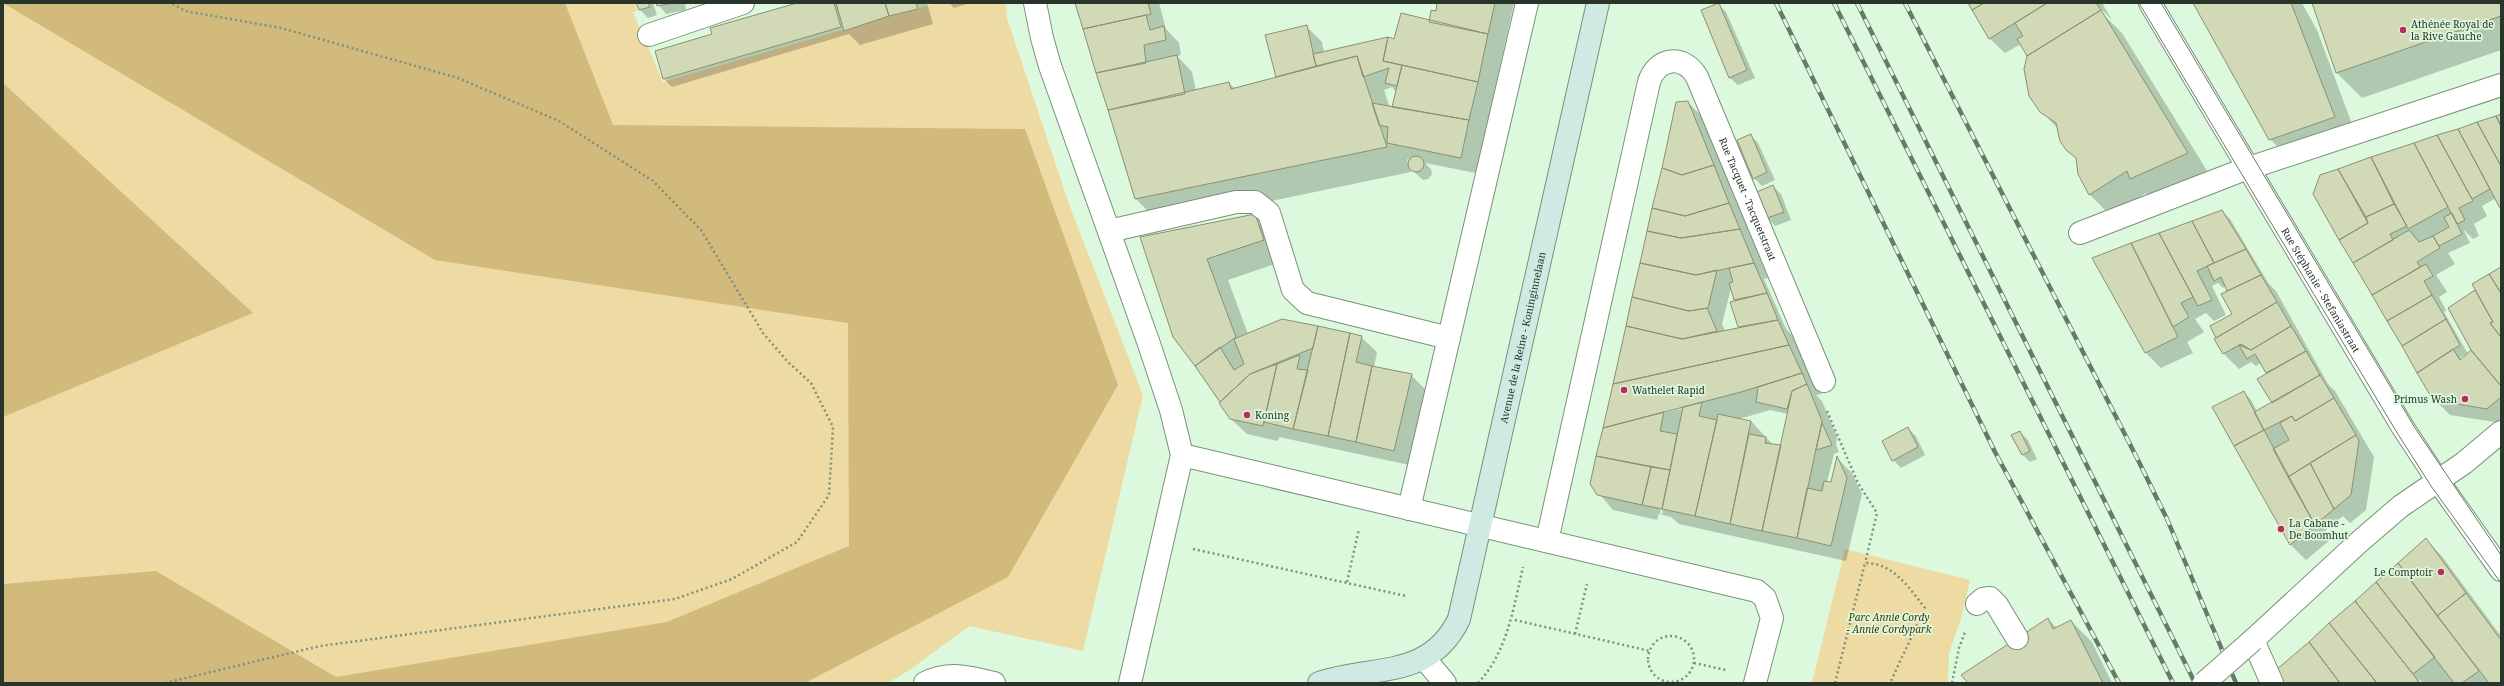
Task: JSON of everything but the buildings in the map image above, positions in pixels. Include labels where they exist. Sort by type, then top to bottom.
[{"type":"main road","name":"Avenue de la Reine - Koninginnelaan","points":[[1319,683],[1387,671],[1424,658],[1442,645],[1451,636],[1459,619],[1598,3]]},
{"type":"street","points":[[649,35],[743,3]]},
{"type":"street","points":[[1035,3],[1042,38],[1050,66],[1169,403],[1182,455],[1130,683]]},
{"type":"street","points":[[1409,509],[1527,3]]},
{"type":"street","name":"Rue Stéphanie - Stefaniastraat","points":[[2150,3],[2398,419],[2438,481],[2501,570]]},
{"type":"street","name":"Rue Tacquet - Tacquetstraat","points":[[1538,539],[1649,82],[1656,68],[1664,63],[1679,61],[1693,70],[1824,381]]},
{"type":"street","points":[[2080,232],[2248,168],[2501,84]]},
{"type":"street","points":[[1109,231],[1236,202],[1255,202],[1269,213],[1293,290],[1299,298],[1307,303],[1449,338]]},
{"type":"street","points":[[2204,683],[2358,543],[2401,506],[2464,463],[2501,432]]},
{"type":"street","points":[[1182,455],[1757,591],[1765,598],[1772,618],[1756,683]]},
{"type":"street","points":[[1977,604],[1984,599],[1990,598],[1997,605],[2017,638]]},
{"type":"street","points":[[2253,640],[2272,683]]},
{"type":"street","points":[[1424,658],[1445,683]]},
{"type":"street","points":[[925,683],[940,676],[958,676],[994,683]]},
{"type":"path","points":[[165,683],[320,646],[675,599],[732,579],[797,542],[829,495],[833,428],[811,383],[788,362],[764,333],[701,230],[653,181],[640,172],[559,121],[458,78],[280,28],[185,11],[171,3]]},
{"type":"path","points":[[1824,381],[1827,411],[1858,483],[1877,513],[1835,683]]},
{"type":"path","points":[[1347,583],[1360,522]]},
{"type":"path","points":[[1478,683],[1498,653],[1505,637],[1538,539]]},
{"type":"path","points":[[1192,548],[1406,596]]},
{"type":"path","points":[[1865,564],[1886,568],[1904,580],[1925,608],[1890,683]]},
{"type":"path","points":[[1575,634],[1588,580]]},
{"type":"path","points":[[1952,683],[1959,648],[1977,604]]},
{"type":"path","points":[[1515,620],[1650,651]]},
{"type":"path","points":[[1667,636],[1682,638],[1692,648],[1694,663],[1692,670],[1681,680],[1665,681],[1658,678],[1649,666],[1650,651],[1660,639],[1667,636]]},
{"type":"path","points":[[1694,663],[1728,670]]},
{"type":"green space","points":[[3,3],[634,3],[637,11],[633,12],[663,82],[936,3],[1006,3],[1007,18],[1070,207],[1143,395],[1083,651],[969,626],[911,669],[888,683],[3,683]]},
{"type":"green space","name":"Parc Annie Cordy - Annie Cordypark","points":[[1845,549],[1970,580],[1961,619],[1949,653],[1948,683],[1812,683]]},
{"type":"shaded area","points":[[3,3],[565,3],[613,125],[1025,129],[1118,385],[1008,577],[805,683],[3,683],[3,584],[156,571],[336,677],[667,622],[849,546],[848,323],[435,260]]},
{"type":"shaded area","points":[[3,83],[253,313],[3,417]]},
{"type":"tram line","points":[[2139,3],[2396,431],[2431,486],[2501,583]]},
{"type":"tram line","points":[[2161,3],[2415,428],[2501,555]]},
{"type":"railway","points":[[1776,3],[1995,452],[2119,683]]},
{"type":"railway","points":[[1834,3],[2173,683]]},
{"type":"railway","points":[[1857,3],[2195,683]]},
{"type":"railway","points":[[1905,3],[2167,519],[2236,683]]},
{"type":"place","name":"Athénée Royal de la Rive Gauche","points":[[2403,30]]},
{"type":"place","name":"Wathelet Rapid","points":[[1624,390]]},
{"type":"place","name":"Primus Wash","points":[[2465,399]]},
{"type":"place","name":"Koning","points":[[1247,415]]},
{"type":"place","name":"La Cabane - De Boomhut","points":[[2281,529]]},
{"type":"place","name":"Le Comptoir","points":[[2441,572]]}]
